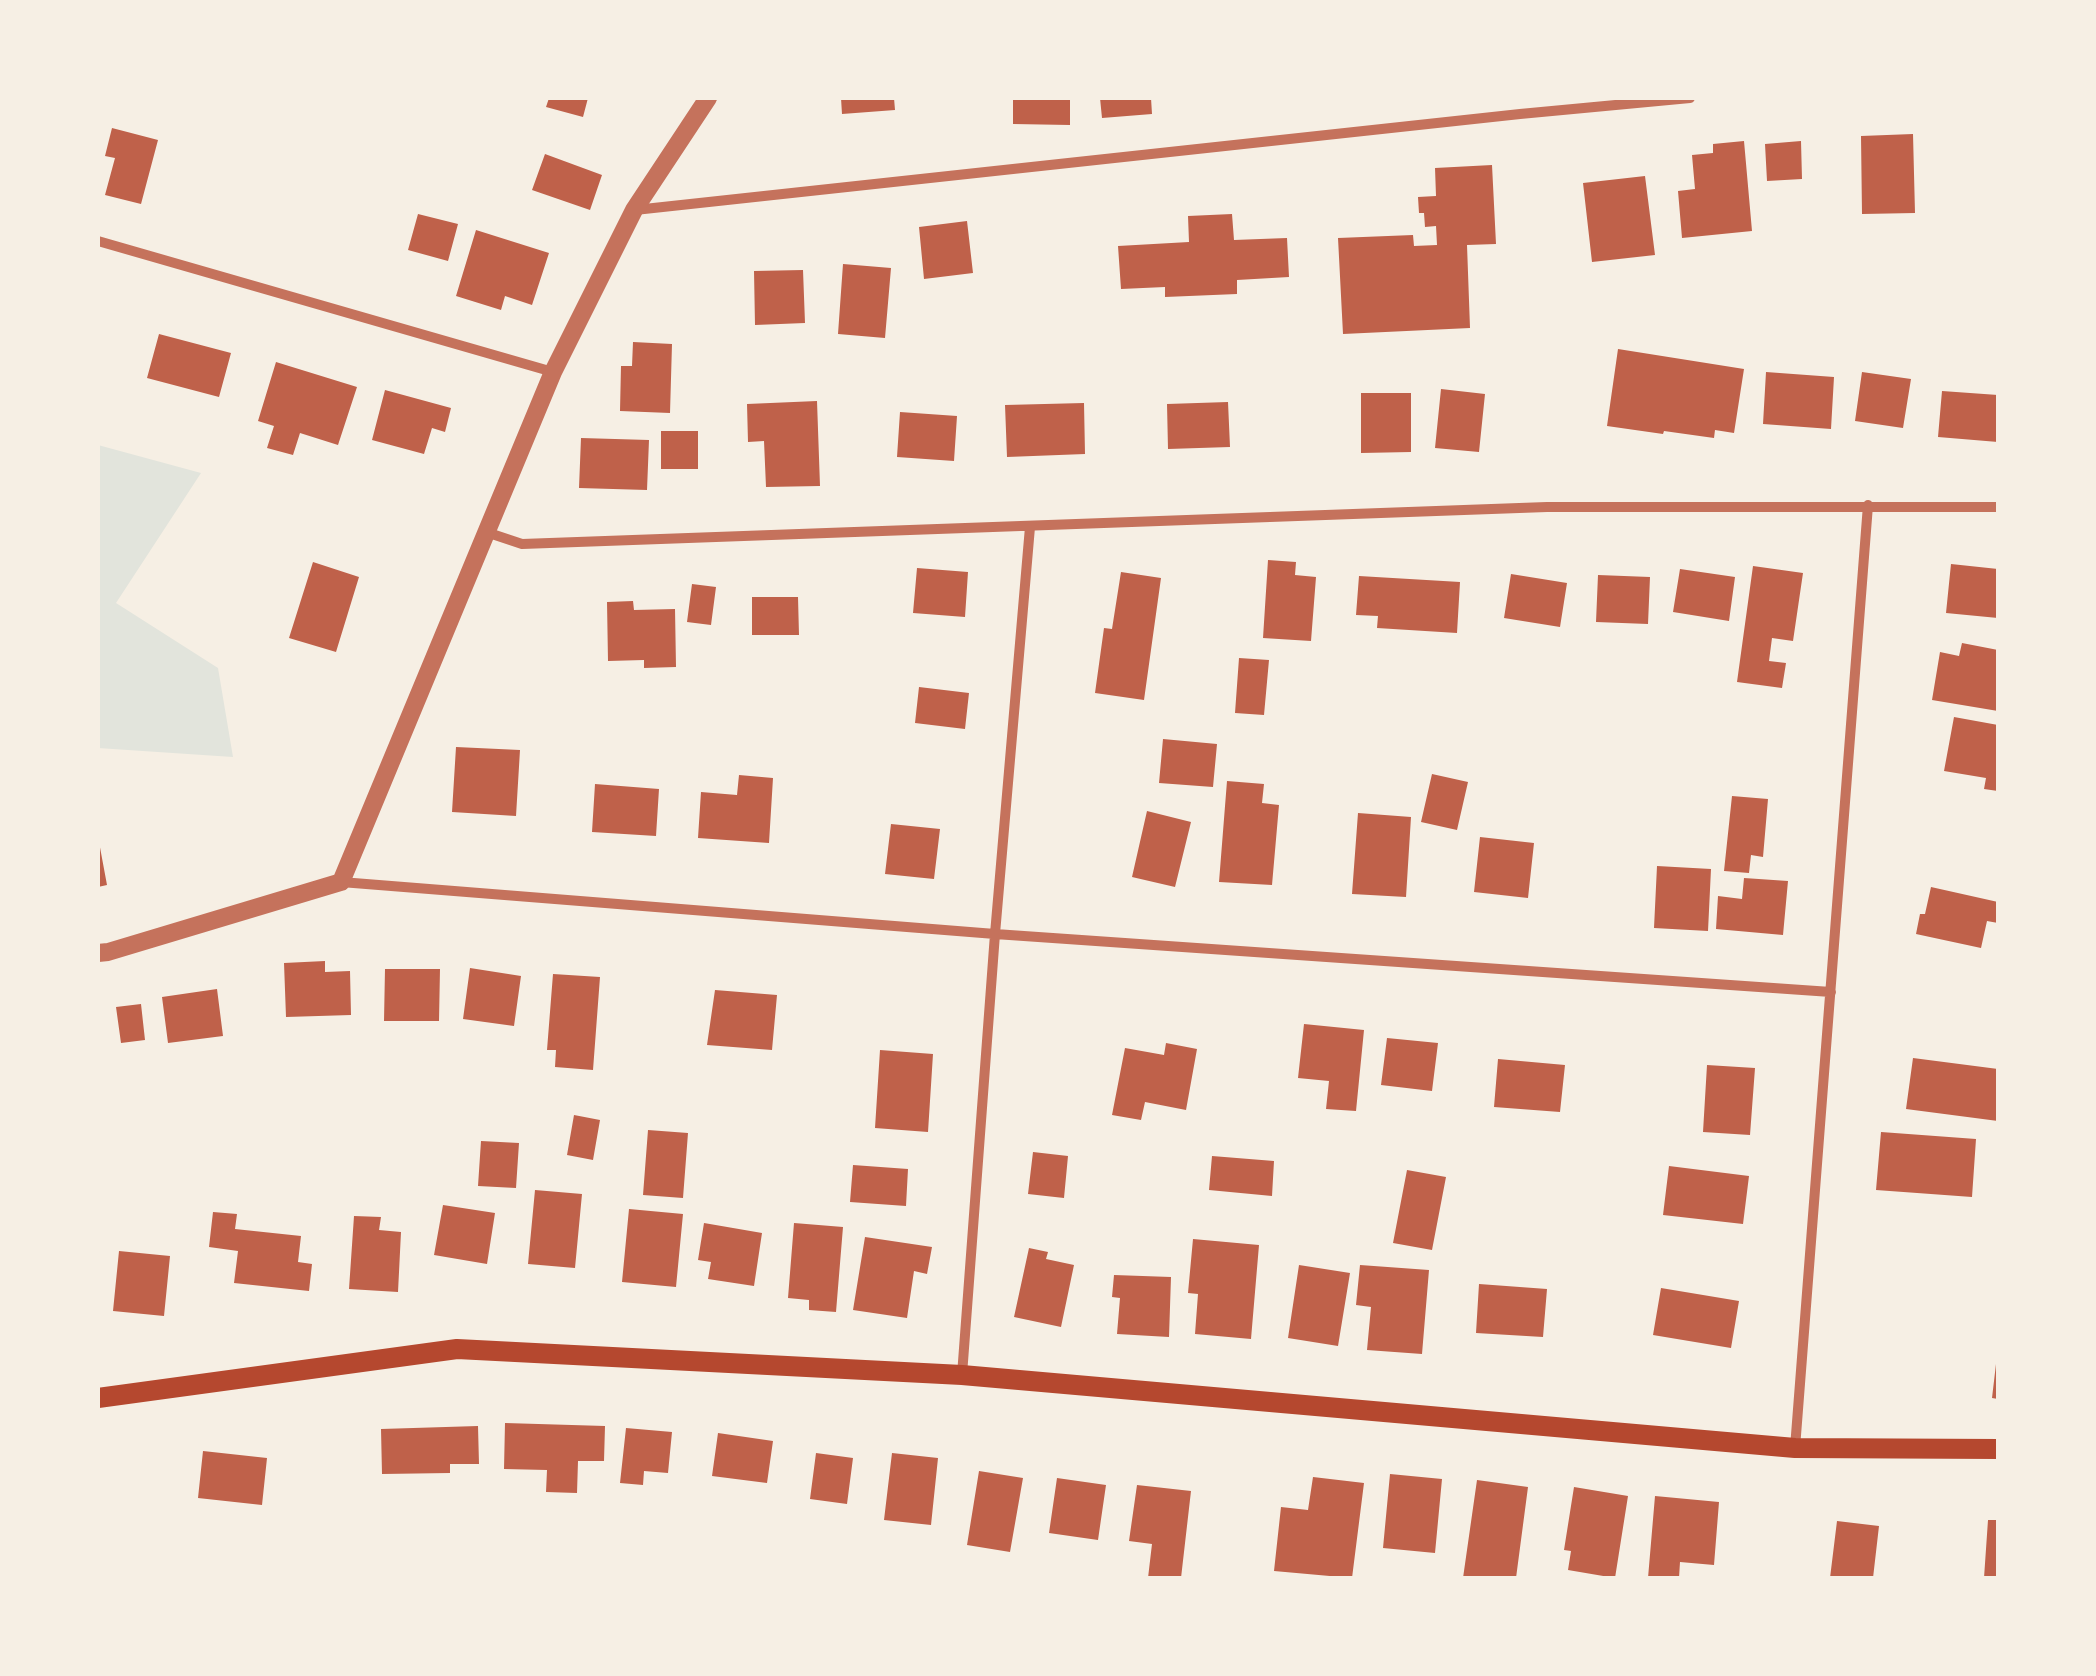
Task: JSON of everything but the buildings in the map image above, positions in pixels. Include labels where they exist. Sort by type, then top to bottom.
[{"type":"main road","points":[[98,1398],[456,1349],[962,1375],[1795,1448],[1998,1449]]},
{"type":"street","points":[[341,882],[553,372],[634,210],[708,98]]},
{"type":"street","points":[[634,210],[1690,98]]},
{"type":"street","points":[[98,240],[553,372]]},
{"type":"street","points":[[1795,1448],[1868,506]]},
{"type":"street","points":[[486,532],[522,544],[1547,507],[1998,507]]},
{"type":"street","points":[[962,1375],[1030,527]]},
{"type":"street","points":[[98,953],[341,882],[995,934],[1830,992]]},
{"type":"shaded area","points":[[98,445],[201,473],[116,603],[218,668],[233,757],[98,748]]}]
